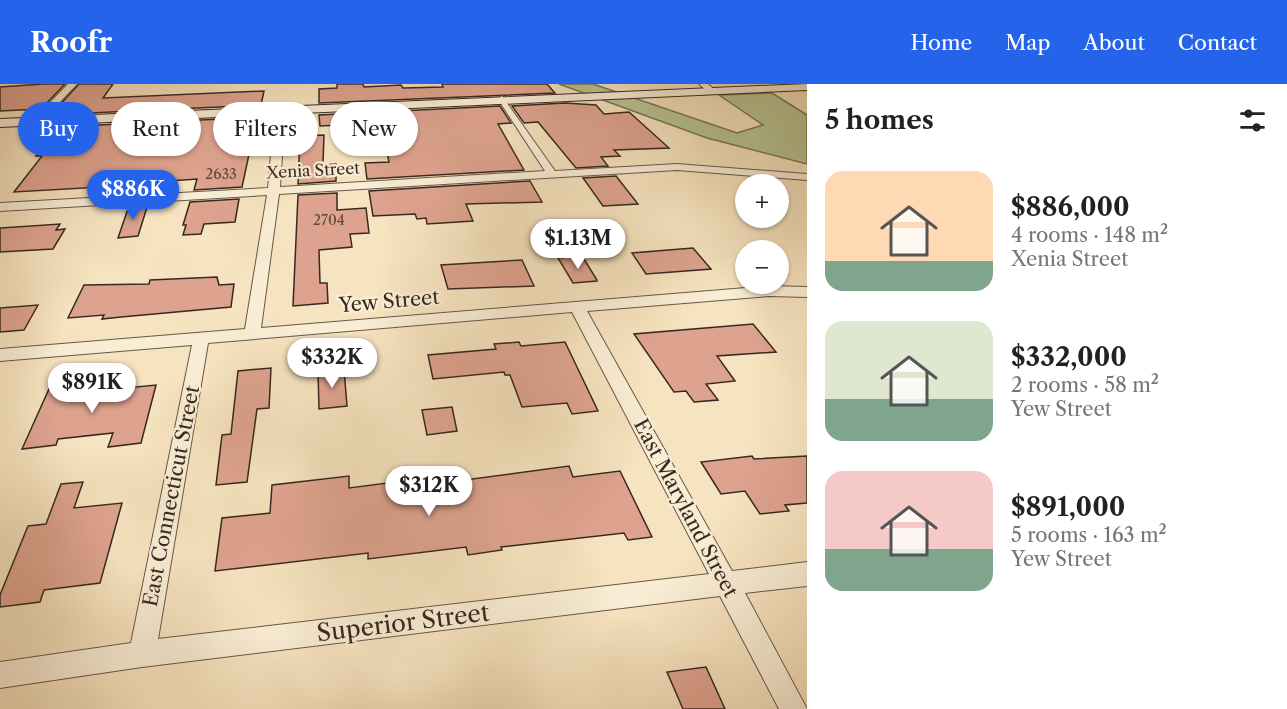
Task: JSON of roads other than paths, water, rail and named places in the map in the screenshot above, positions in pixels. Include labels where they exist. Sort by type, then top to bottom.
[{"type":"main road","points":[[318,108],[743,84]]},
{"type":"main road","points":[[707,87],[807,87]]},
{"type":"main road","points":[[99,118],[213,113]]},
{"type":"main road","points":[[0,123],[18,122]]},
{"type":"street","points":[[57,102],[73,84]]},
{"type":"street","points":[[502,99],[552,174]]},
{"type":"street","points":[[252,334],[274,190],[277,156]]},
{"type":"street","name":"Xenia Street","points":[[0,207],[678,167],[807,177]]},
{"type":"street","name":"Yew Street","points":[[0,355],[577,307],[782,291],[807,292]]},
{"type":"street","name":"East Maryland Street","points":[[577,307],[794,709]]},
{"type":"street","name":"East Connecticut Street","points":[[142,654],[201,338]]},
{"type":"street","name":"Superior Street","points":[[0,675],[142,654],[807,574]]}]
